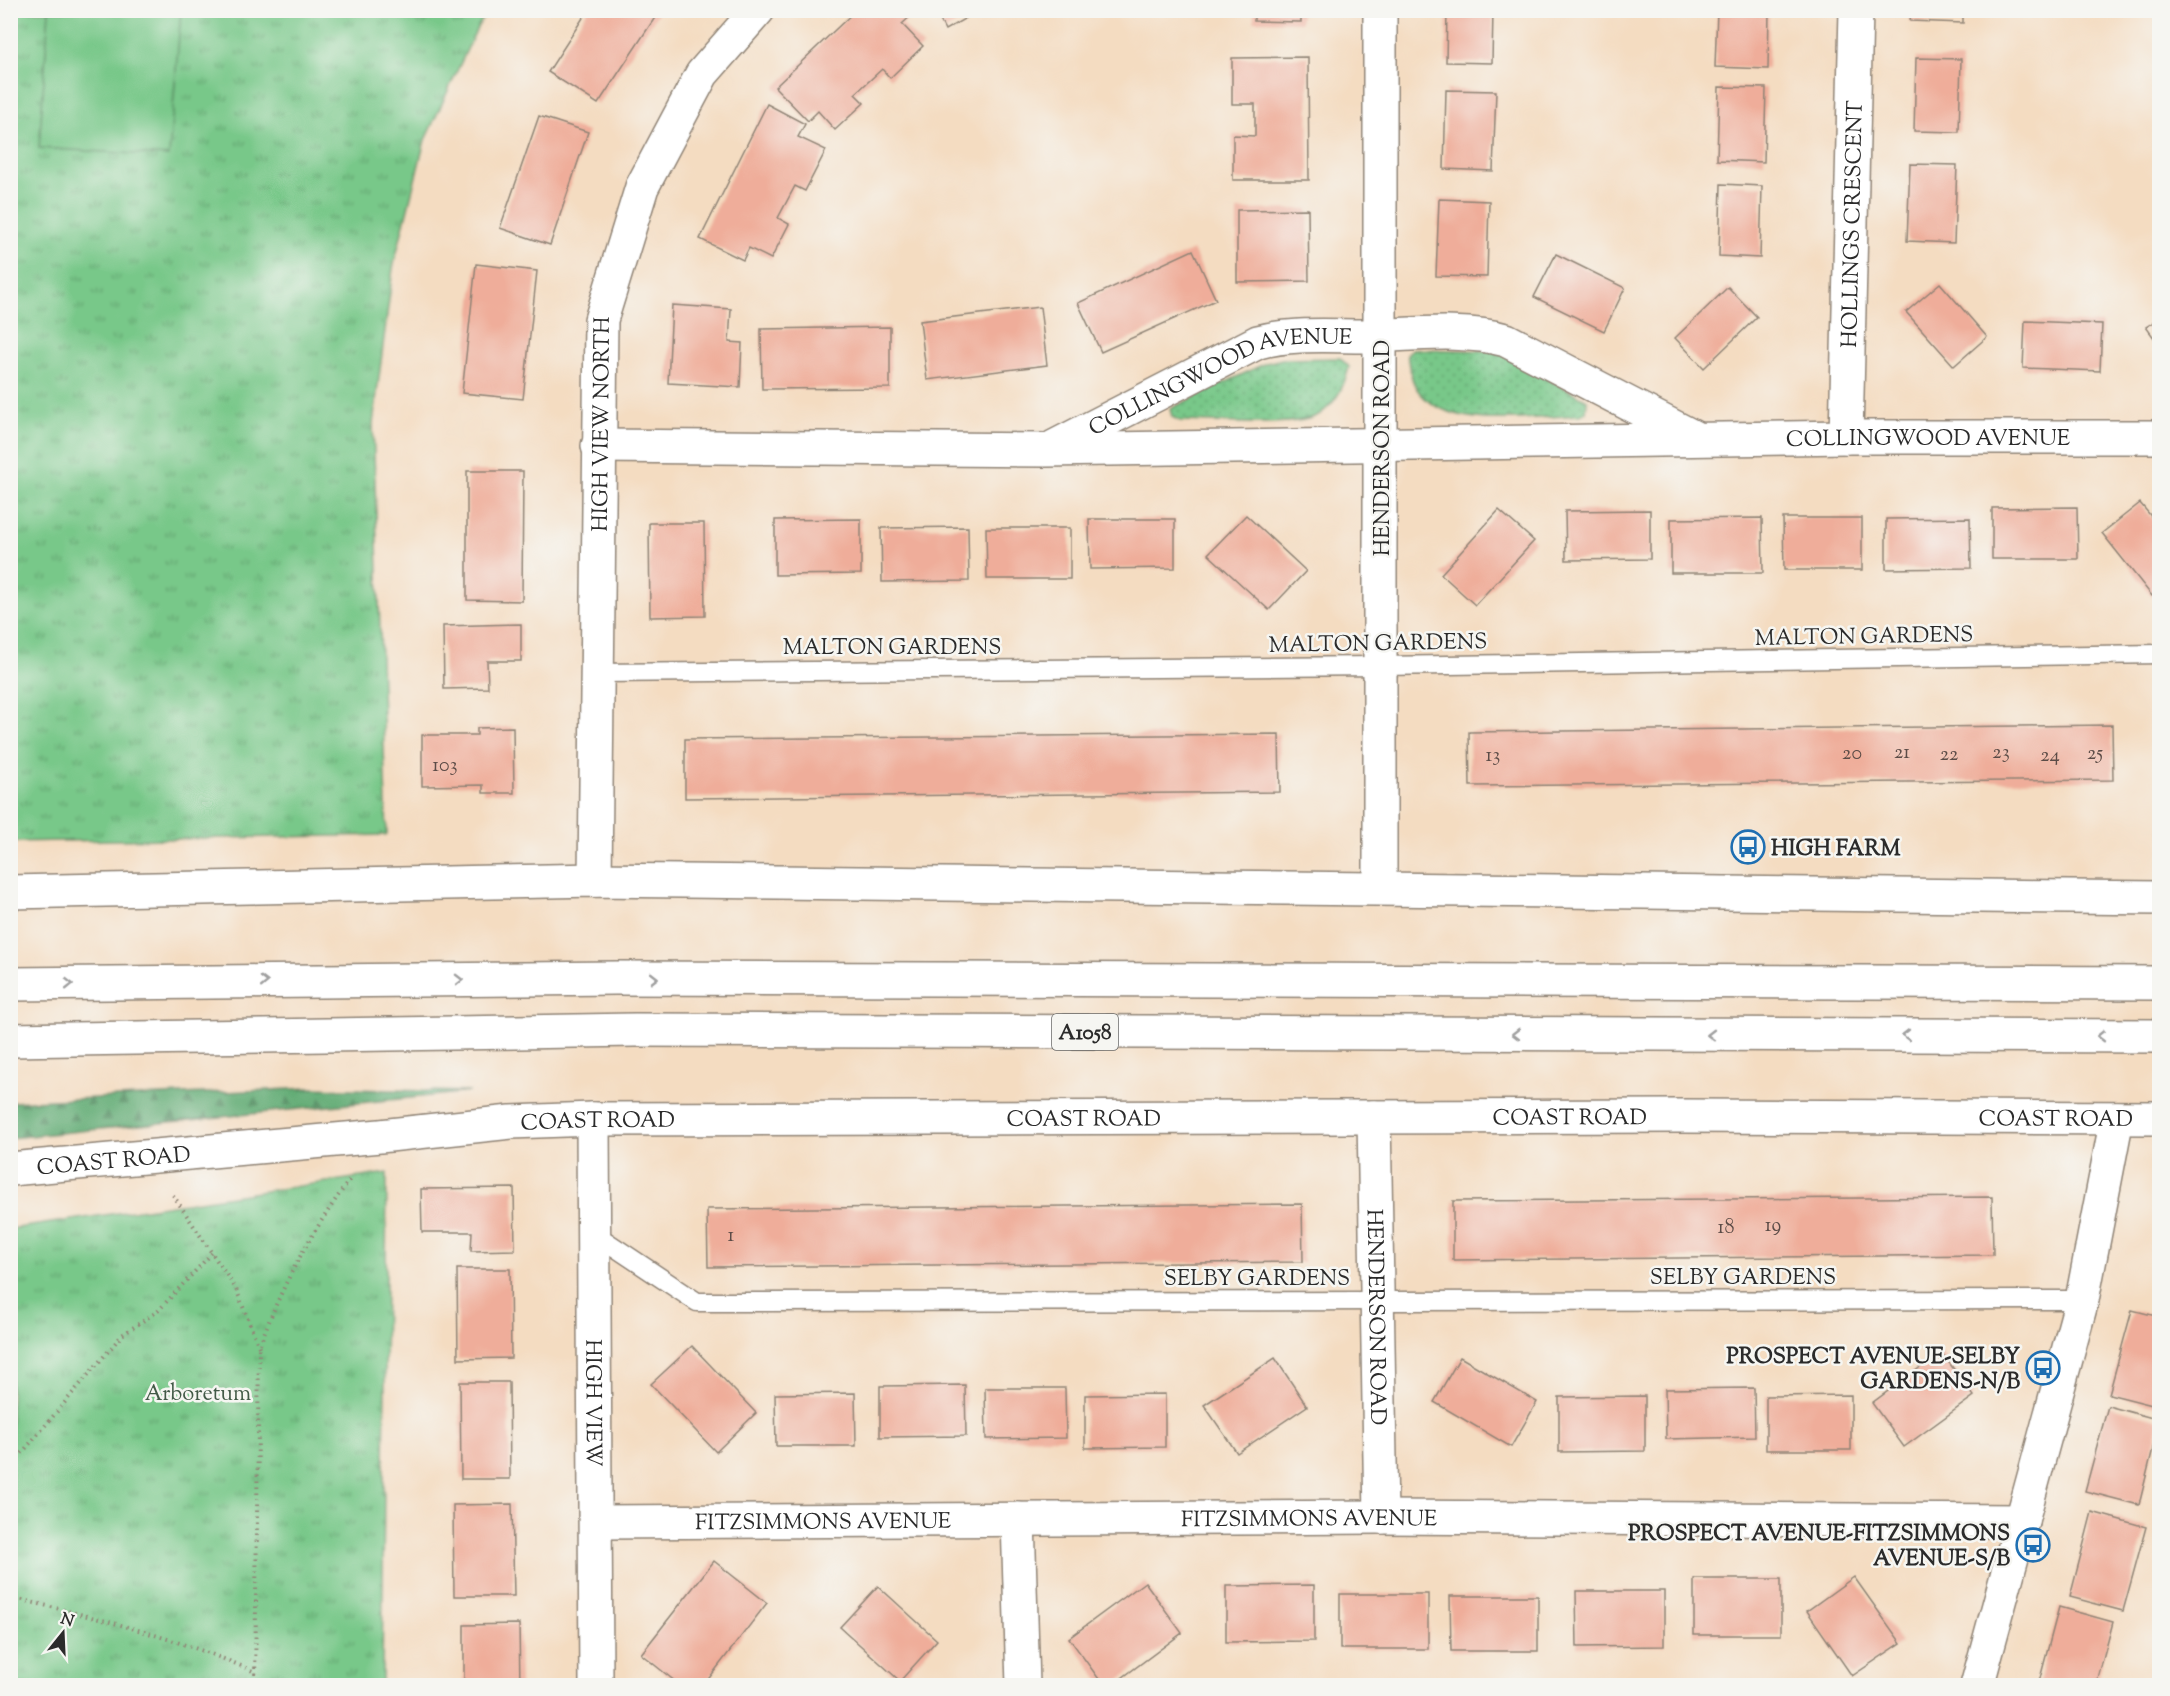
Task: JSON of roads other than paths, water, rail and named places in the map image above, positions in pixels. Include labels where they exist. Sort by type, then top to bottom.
[{"type":"main road","name":"HIGH VIEW NORTH","points":[[595,880],[601,320],[642,187],[702,74],[758,10]]},
{"type":"main road","name":"HENDERSON ROAD","points":[[1380,10],[1380,886]]},
{"type":"main road","name":"HOLLINGS CRESCENT","points":[[1846,437],[1856,10]]},
{"type":"main road","name":"COLLINGWOOD AVENUE","points":[[1047,450],[1258,342],[1275,337],[1381,335],[1488,335],[1506,340],[1697,440]]},
{"type":"main road","name":"COLLINGWOOD AVENUE","points":[[598,446],[1047,450],[1846,437],[2160,437]]},
{"type":"main road","points":[[10,892],[595,880],[1380,886],[2160,897]]},
{"type":"main road","points":[[10,984],[615,978],[2160,983]]},
{"type":"main road","name":"A1058","points":[[10,1040],[635,1030],[2160,1036]]},
{"type":"main road","name":"HENDERSON ROAD","points":[[1374,1117],[1381,1517]]},
{"type":"main road","points":[[1977,1686],[2082,1300],[2117,1118]]},
{"type":"main road","name":"COAST ROAD","points":[[10,1170],[511,1122],[593,1119],[2160,1118]]},
{"type":"main road","name":"HIGH VIEW","points":[[593,1119],[597,1522],[596,1686]]},
{"type":"main road","name":"FITZSIMMONS AVENUE","points":[[597,1522],[1381,1517],[2022,1521]]},
{"type":"main road","points":[[1018,1519],[1023,1686]]},
{"type":"lane","name":"MALTON GARDENS","points":[[597,673],[1380,666],[2160,654]]},
{"type":"lane","name":"SELBY GARDENS","points":[[595,1234],[697,1302],[2082,1300]]},
{"type":"place","name":"HIGH FARM","points":[[1748,847]]},
{"type":"place","name":"PROSPECT AVENUE-SELBY GARDENS-N/B","points":[[2043,1368]]},
{"type":"place","name":"PROSPECT AVENUE-FITZSIMMONS AVENUE-S/B","points":[[2033,1545]]},
{"type":"park label","name":"Arboretum","points":[[198,1392]]}]
